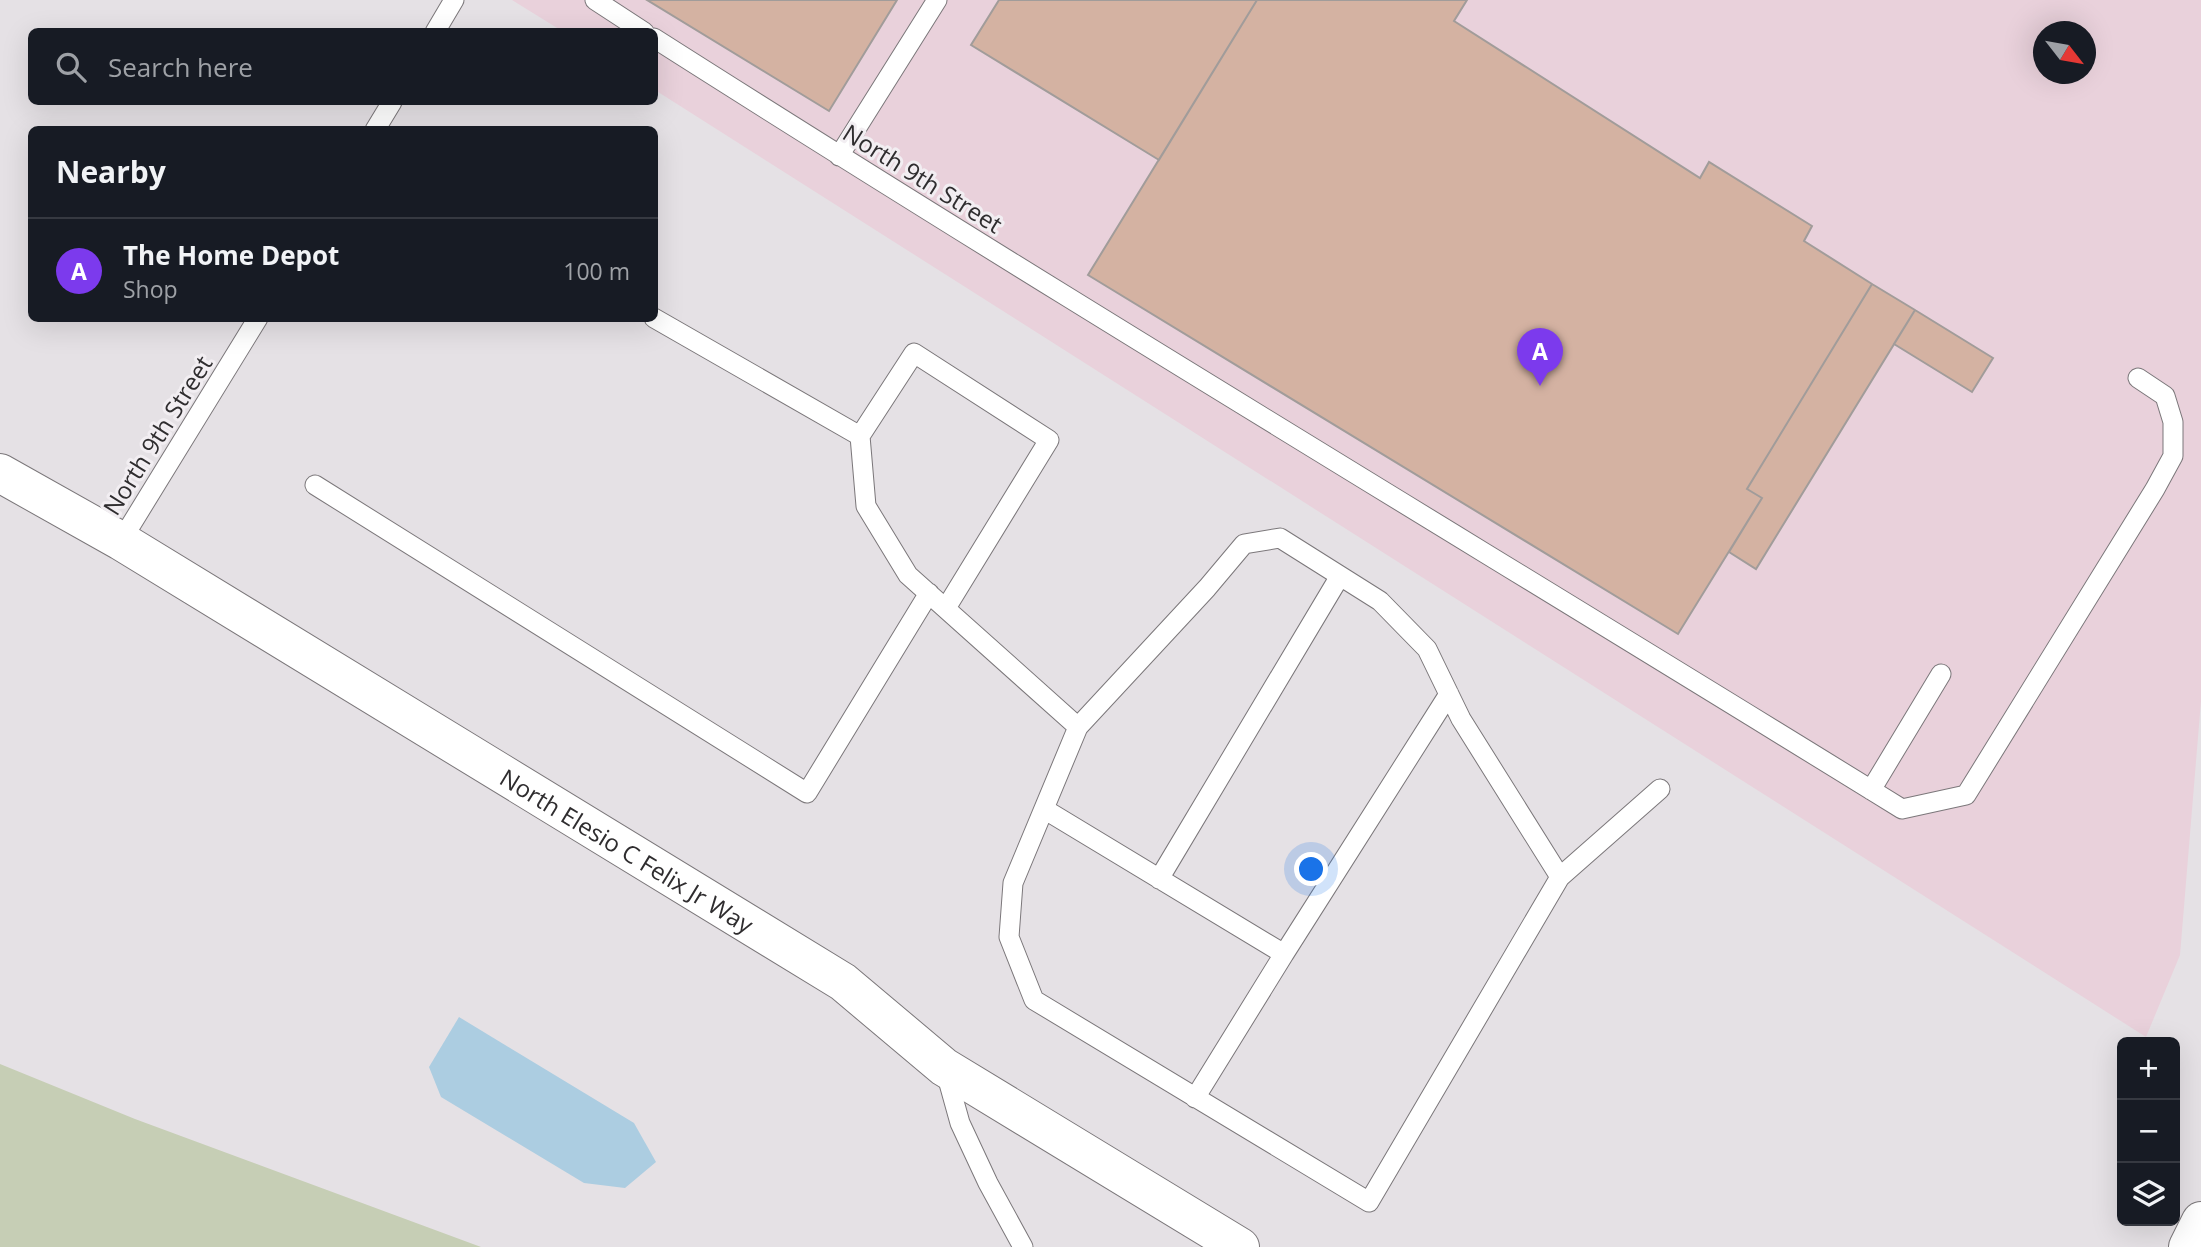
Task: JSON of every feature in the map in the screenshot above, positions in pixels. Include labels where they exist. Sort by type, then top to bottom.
[{"type":"main road","name":"North Elesio C Felix Jr Way","points":[[0,473],[121,541],[843,982],[944,1066],[1240,1247]]},
{"type":"main road","points":[[2188,1247],[2201,1221]]},
{"type":"lane","points":[[437,28],[454,0]]},
{"type":"lane","points":[[595,0],[639,28]]},
{"type":"lane","points":[[839,156],[937,0]]},
{"type":"lane","name":"North 9th Street","points":[[658,41],[1166,358],[1902,809],[1966,795],[2155,489],[2173,456],[2172,422],[2165,396],[2138,379]]},
{"type":"lane","points":[[377,126],[390,105]]},
{"type":"lane","points":[[658,320],[860,436]]},
{"type":"lane","name":"North 9th Street","points":[[121,541],[256,322]]},
{"type":"lane","points":[[946,608],[1049,440],[914,353],[860,436],[866,506],[908,575],[1078,727]]},
{"type":"lane","points":[[315,485],[807,793],[929,593]]},
{"type":"lane","points":[[1560,877],[1461,719],[1427,649],[1380,601],[1280,538],[1244,544],[1207,588],[1078,727],[1013,884],[1009,937],[1034,1000],[1368,1202],[1560,877],[1660,789]]},
{"type":"lane","points":[[1159,879],[1340,576]]},
{"type":"lane","points":[[1871,790],[1941,674]]},
{"type":"lane","points":[[1195,1098],[1449,694]]},
{"type":"lane","points":[[1044,809],[1284,954]]},
{"type":"lane","points":[[944,1066],[960,1123],[988,1183],[1023,1247]]},
{"type":"shaded area","points":[[512,0],[2201,0],[2201,701],[2180,955],[2146,1037],[658,92],[658,28],[557,28]]},
{"type":"green space","points":[[0,1064],[135,1119],[481,1247],[0,1247]]},
{"type":"water","points":[[459,1017],[634,1123],[656,1162],[625,1188],[584,1183],[441,1097],[429,1067]]},
{"type":"building","points":[[647,0],[897,0],[829,111]]},
{"type":"building","points":[[999,0],[1257,0],[1159,160],[971,45]]},
{"type":"building","points":[[1257,0],[1467,0],[1454,21],[1700,178],[1709,162],[1812,226],[1804,241],[1872,284],[1747,489],[1762,498],[1678,634],[1088,275]]},
{"type":"building","points":[[1872,284],[1915,310],[1756,569],[1729,552],[1762,498],[1747,489]]},
{"type":"building","points":[[1915,310],[1993,358],[1972,392],[1894,344]]},
{"type":"place","name":"The Home Depot","points":[[1540,386]]}]
